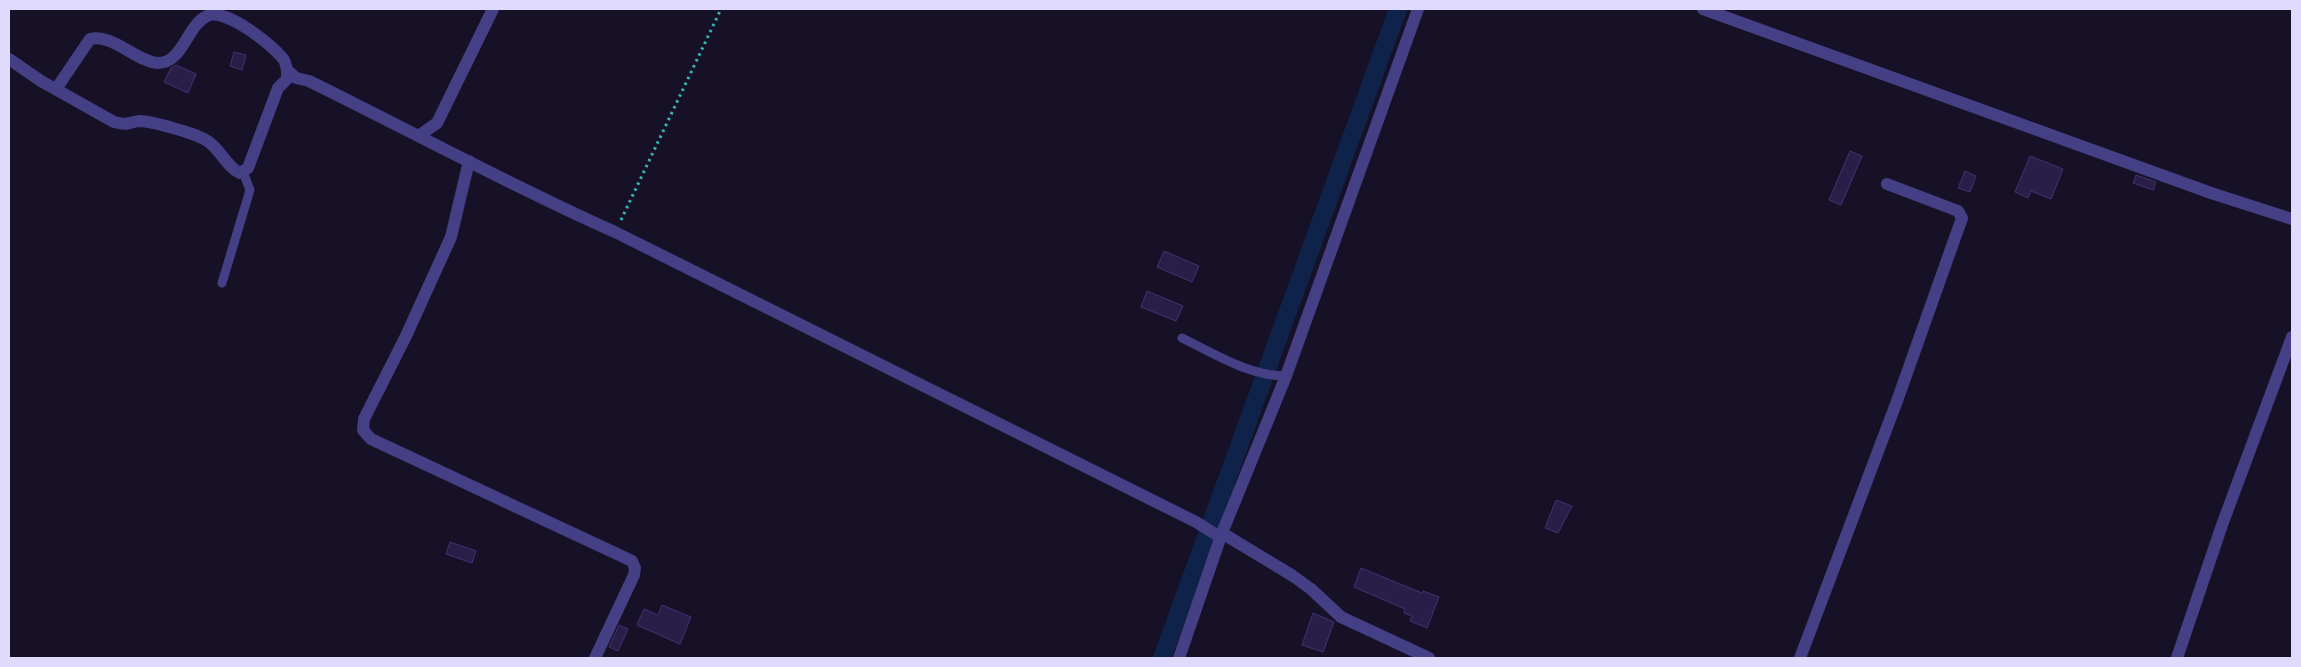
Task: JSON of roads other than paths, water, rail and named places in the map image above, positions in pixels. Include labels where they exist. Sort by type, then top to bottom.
[{"type":"street","points":[[420,136],[437,123],[493,9]]},
{"type":"street","points":[[1179,658],[1221,535],[1418,9]]},
{"type":"street","points":[[1703,9],[2211,193],[2292,219]]},
{"type":"street","points":[[9,59],[56,89],[114,122],[127,125],[140,121],[199,136],[213,144],[237,172],[243,172],[248,168],[278,88],[287,79],[287,70],[285,61],[264,40],[225,17],[212,14],[202,19],[175,55],[164,62],[152,61],[102,38],[90,39],[56,89]]},
{"type":"street","points":[[287,70],[296,78],[309,81],[558,207],[615,232],[1196,522],[1299,581],[1341,617],[1429,658]]},
{"type":"street","points":[[469,161],[451,237],[406,336],[364,419],[363,430],[371,439],[632,561],[635,568],[634,575],[595,658]]},
{"type":"street","points":[[1800,658],[1897,401],[1962,218],[1958,211],[1887,184]]},
{"type":"street","points":[[2177,658],[2222,525],[2288,362],[2292,337]]},
{"type":"lane","points":[[222,282],[250,190],[243,172]]},
{"type":"lane","points":[[1182,338],[1260,374],[1280,376]]},
{"type":"waterway","points":[[1162,658],[1398,9]]}]
